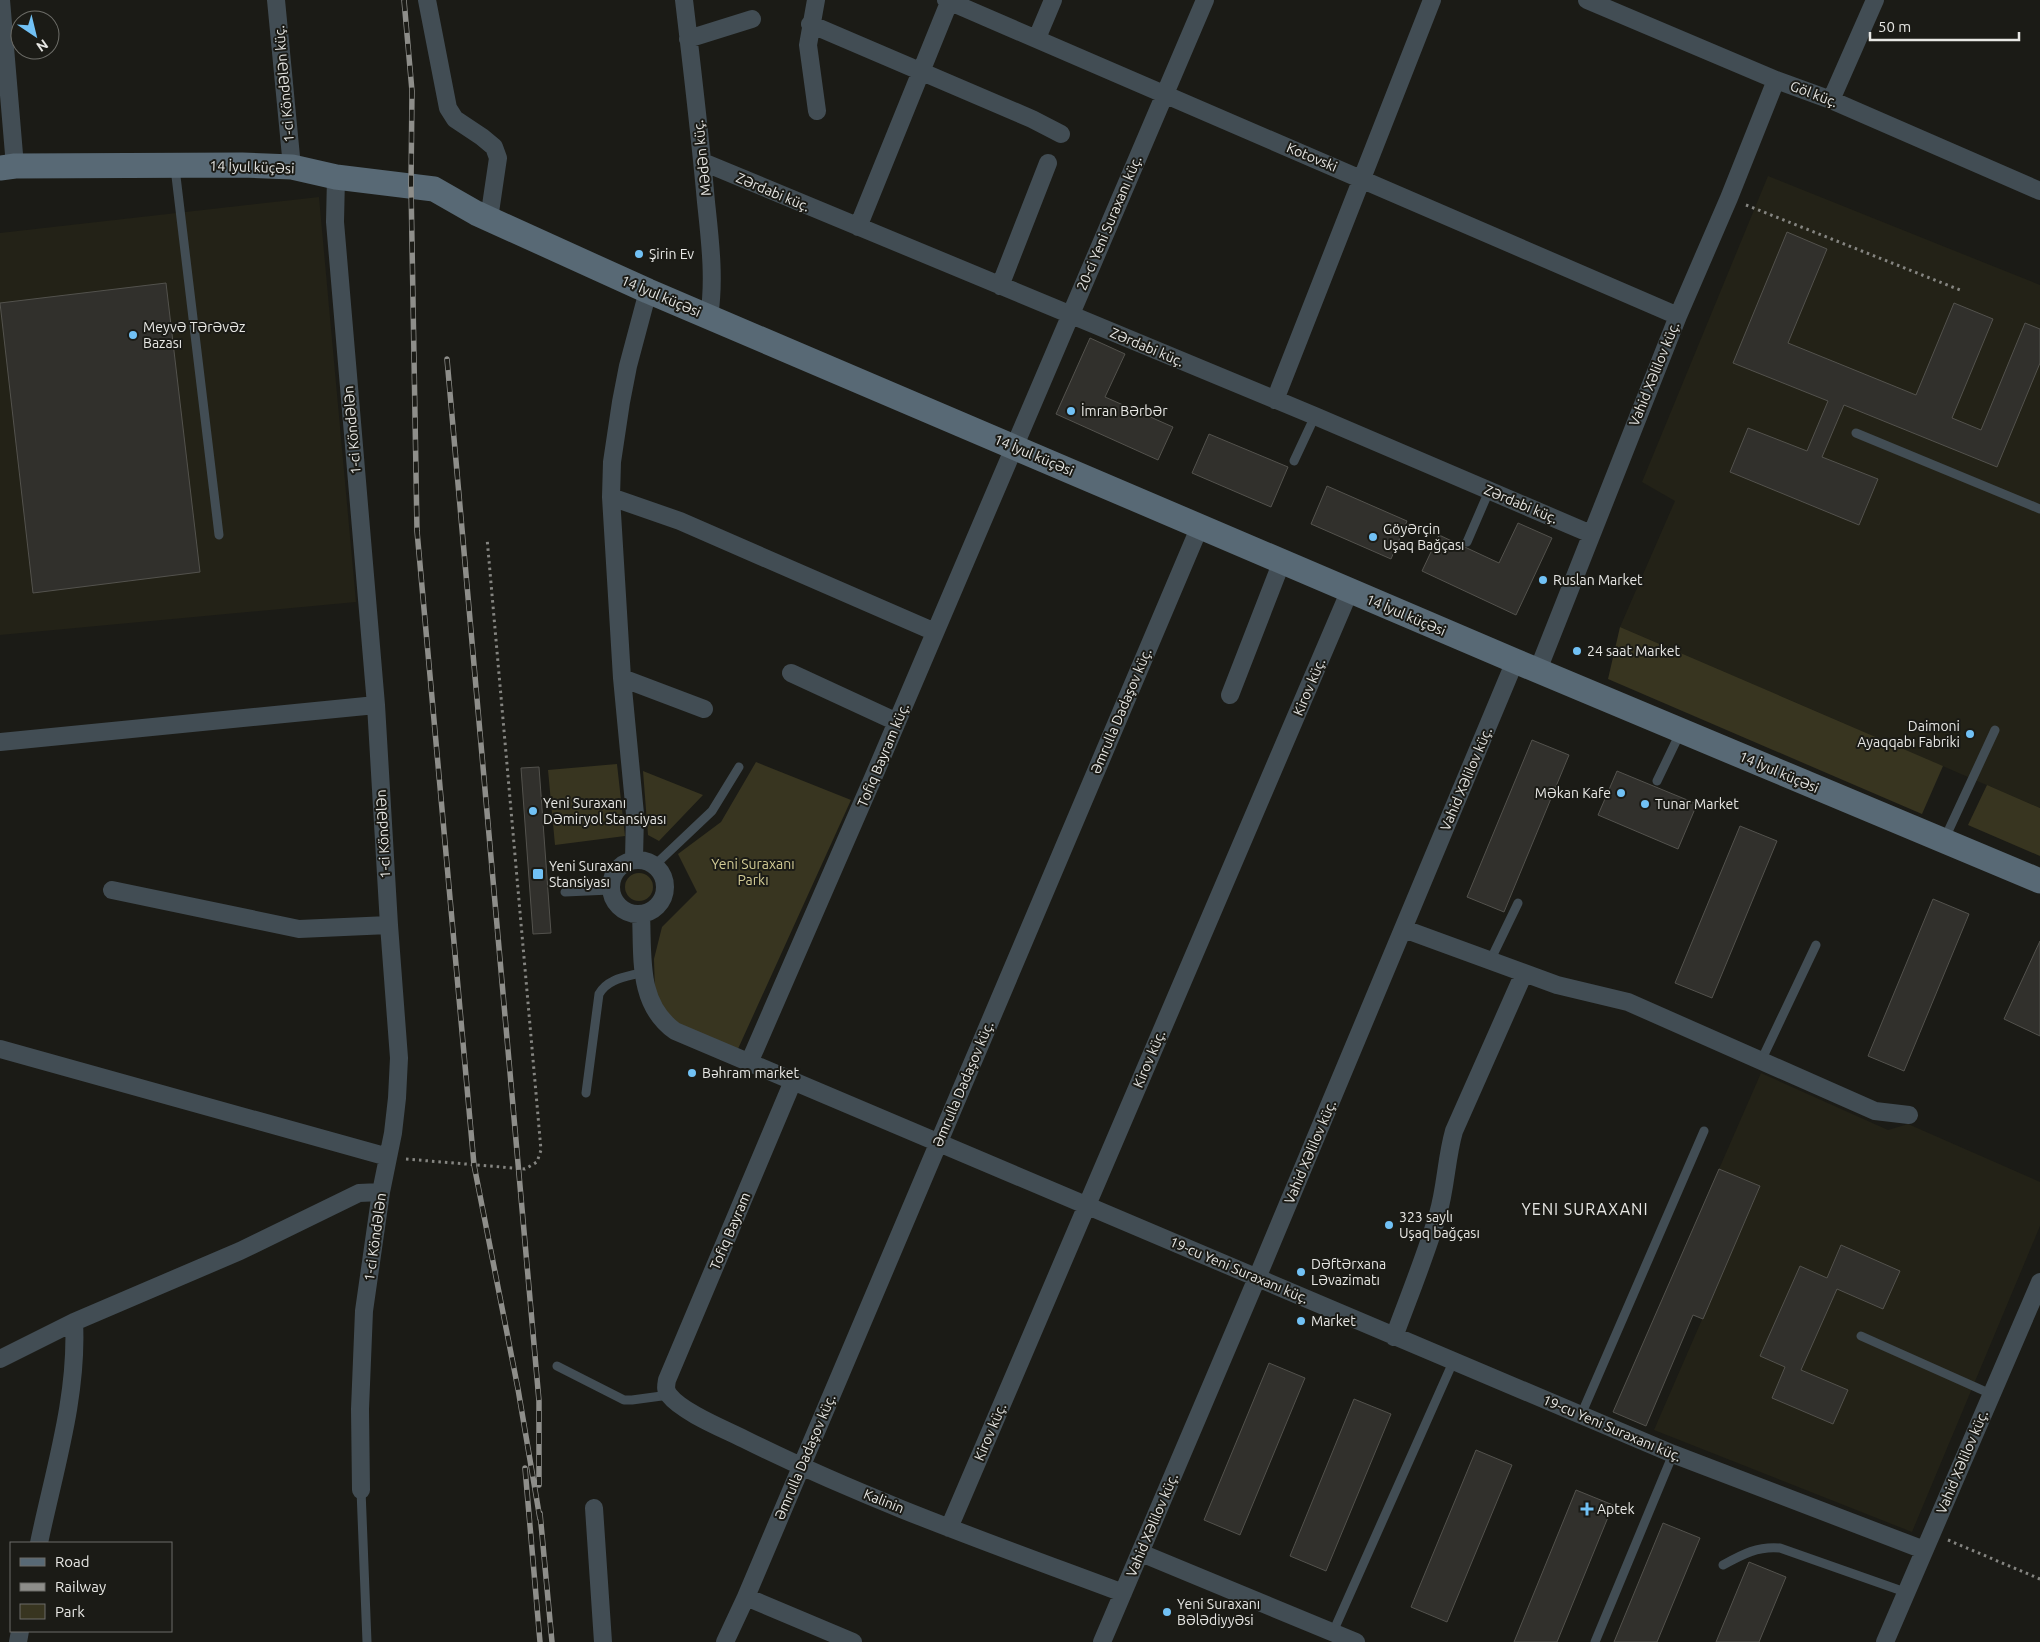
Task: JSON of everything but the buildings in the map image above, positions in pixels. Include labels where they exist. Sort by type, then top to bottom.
[{"type":"street","points":[[1,0],[8,167]]},
{"type":"street","name":"1-ci Köndələn küç.","points":[[276,0],[292,167]]},
{"type":"street","points":[[427,0],[448,108],[455,119],[482,136],[494,147],[498,158],[489,219]]},
{"type":"street","name":"Mədən küç.","points":[[684,0],[703,162],[711,251],[712,284],[709,317]]},
{"type":"street","points":[[816,0],[810,24],[808,45],[817,111]]},
{"type":"street","points":[[858,227],[948,0]]},
{"type":"street","name":"Kotovski","points":[[948,0],[1363,178],[1678,316]]},
{"type":"street","points":[[1037,38],[1053,0]]},
{"type":"street","name":"20-ci Yeni Suraxanı küç.","points":[[1016,447],[1070,315],[1205,0]]},
{"type":"street","points":[[1275,400],[1432,0]]},
{"type":"street","name":"Göl küç.","points":[[1586,0],[1776,80],[1831,100],[2040,191]]},
{"type":"street","points":[[1831,100],[1875,0]]},
{"type":"street","points":[[688,39],[752,19]]},
{"type":"street","points":[[810,24],[1032,118],[1061,134]]},
{"type":"street","name":"Vahid Xəlilov küç.","points":[[1102,1642],[1404,929],[1526,666],[1591,534],[1678,316],[1729,198],[1776,80]]},
{"type":"street","name":"Zərdabi küç.","points":[[703,162],[1315,416],[1591,534]]},
{"type":"street","points":[[1000,286],[1048,163]]},
{"type":"street","name":"14 İyul küçəsi","points":[[8,167],[175,165],[292,167],[336,176],[434,189],[489,219],[648,291],[1526,666],[2040,881]]},
{"type":"street","name":"1-ci Köndələn","points":[[336,176],[335,222],[376,705],[388,926],[399,1058],[397,1098],[364,1311],[360,1409],[361,1490]]},
{"type":"street","points":[[634,860],[635,814],[622,678],[611,497],[612,462],[620,402],[648,291]]},
{"type":"street","name":"Tofiq Bayram küç.","points":[[749,1063],[1016,447]]},
{"type":"street","points":[[611,497],[680,521],[935,632]]},
{"type":"street","name":"Əmrulla Dadaşov küç.","points":[[725,1642],[746,1597],[1200,526]]},
{"type":"street","points":[[1230,695],[1282,562]]},
{"type":"street","name":"Kirov küç.","points":[[949,1528],[1350,590]]},
{"type":"street","points":[[791,673],[897,722]]},
{"type":"street","points":[[622,678],[704,709]]},
{"type":"street","points":[[0,742],[376,705]]},
{"type":"street","points":[[634,860],[645,860],[655,865],[662,873],[665,883],[664,894],[659,904],[651,911],[641,914],[630,914],[620,908],[610,890],[611,880],[616,870],[624,863],[634,860]]},
{"type":"street","points":[[112,890],[299,928],[388,926]]},
{"type":"street","name":"19-cu Yeni Suraxanı küç.","points":[[641,914],[644,972],[649,1001],[663,1023],[674,1031],[1673,1454],[1924,1550]]},
{"type":"street","points":[[1404,929],[1557,985],[1628,1002],[1875,1111],[1909,1115]]},
{"type":"street","points":[[1394,1337],[1438,1215],[1443,1193],[1448,1150],[1454,1132],[1524,973]]},
{"type":"street","points":[[0,1050],[388,1157]]},
{"type":"street","name":"Tofiq Bayram","points":[[668,1388],[793,1082]]},
{"type":"street","points":[[3,1353],[240,1251],[359,1193],[381,1192]]},
{"type":"street","name":"Vahid Xəlilov küç.","points":[[1885,1642],[2040,1282]]},
{"type":"street","points":[[39,1542],[71,1391],[76,1351],[74,1322]]},
{"type":"street","name":"Kalinin","points":[[668,1388],[701,1418],[800,1467],[949,1528],[1123,1593]]},
{"type":"street","points":[[594,1508],[603,1642]]},
{"type":"street","points":[[1141,1553],[1356,1642]]},
{"type":"street","points":[[746,1597],[853,1642]]},
{"type":"lane","points":[[175,165],[219,535]]},
{"type":"lane","points":[[1294,461],[1315,416]]},
{"type":"lane","points":[[1856,432],[2040,509]]},
{"type":"lane","points":[[1467,542],[1489,491]]},
{"type":"lane","points":[[1657,781],[1681,730]]},
{"type":"lane","points":[[1944,841],[1995,730]]},
{"type":"lane","points":[[655,865],[712,811],[739,767]]},
{"type":"lane","points":[[565,892],[610,890]]},
{"type":"lane","points":[[1490,961],[1518,903]]},
{"type":"lane","points":[[1761,1061],[1816,945]]},
{"type":"lane","points":[[586,1093],[599,994],[609,982],[644,972]]},
{"type":"lane","points":[[1581,1415],[1704,1131]]},
{"type":"lane","points":[[1861,1336],[1991,1394]]},
{"type":"lane","points":[[1333,1632],[1454,1362]]},
{"type":"lane","points":[[557,1366],[624,1400],[632,1400],[668,1388]]},
{"type":"lane","points":[[1595,1642],[1673,1454]]},
{"type":"lane","points":[[361,1490],[367,1642]]},
{"type":"lane","points":[[1723,1565],[1748,1551],[1766,1547],[1780,1548],[1905,1592]]},
{"type":"path","points":[[1729,198],[1960,290]]},
{"type":"path","points":[[388,1157],[525,1169],[538,1162],[541,1150],[488,538]]},
{"type":"path","points":[[1931,1533],[2040,1579]]},
{"type":"shaded area","points":[[1768,176],[2040,285],[2040,808],[1620,627],[1675,501],[1642,482]]},
{"type":"shaded area","points":[[319,197],[356,602],[0,635],[0,233]]},
{"type":"shaded area","points":[[1761,1073],[1888,1130],[1908,1124],[2040,1182],[2040,1226],[1912,1532],[1654,1430],[1760,1186],[1719,1169]]},
{"type":"green space","points":[[1620,627],[1943,766],[1922,814],[1608,679]]},
{"type":"green space","name":"Yeni Suraxanı Parkı","points":[[756,762],[851,800],[737,1051],[691,1033],[668,1016],[655,993],[654,959],[662,927],[697,892],[678,854],[721,822]]},
{"type":"green space","points":[[617,764],[625,836],[555,845],[548,770]]},
{"type":"green space","points":[[643,771],[703,795],[659,841],[648,835]]},
{"type":"green space","points":[[1987,785],[2040,808],[2040,856],[1968,825]]},
{"type":"green space","points":[[639,873],[649,877],[653,887],[649,897],[639,901],[629,897],[625,887],[629,877]]},
{"type":"railway","points":[[404,0],[412,91],[411,185],[417,531],[474,1165],[518,1389],[540,1519]]},
{"type":"railway","points":[[447,359],[539,1401],[539,1485]]},
{"type":"railway","points":[[525,1468],[540,1642]]},
{"type":"railway","points":[[540,1513],[552,1642]]},
{"type":"place","name":"Şirin Ev","points":[[639,254]]},
{"type":"place","name":"Meyvə Tərəvəz Bazası","points":[[133,335]]},
{"type":"place","name":"İmran Bərbər","points":[[1071,411]]},
{"type":"place","name":"Göyərçin Uşaq Bağçası","points":[[1373,537]]},
{"type":"place","name":"Ruslan Market","points":[[1543,580]]},
{"type":"place","name":"24 saat Market","points":[[1577,651]]},
{"type":"place","name":"Daimoni Ayaqqabı Fabriki","points":[[1970,734]]},
{"type":"place","name":"Məkan Kafe","points":[[1621,793]]},
{"type":"place","name":"Tunar Market","points":[[1645,804]]},
{"type":"place","name":"Yeni Suraxanı Dəmiryol Stansiyası","points":[[533,811]]},
{"type":"place","name":"Yeni Suraxanı Stansiyası","points":[[538,874]]},
{"type":"place","name":"Bәhram market","points":[[692,1073]]},
{"type":"place","name":"323 saylı Uşaq bağçası","points":[[1389,1225]]},
{"type":"place","name":"Dəftərxana Ləvazimatı","points":[[1301,1272]]},
{"type":"place","name":"Market","points":[[1301,1321]]},
{"type":"place","name":"Aptek","points":[[1587,1509]]},
{"type":"place","name":"Yeni Suraxanı Bələdiyyəsi","points":[[1167,1612]]},
{"type":"district","name":"YENI SURAXANI","points":[[1585,1209]]}]
